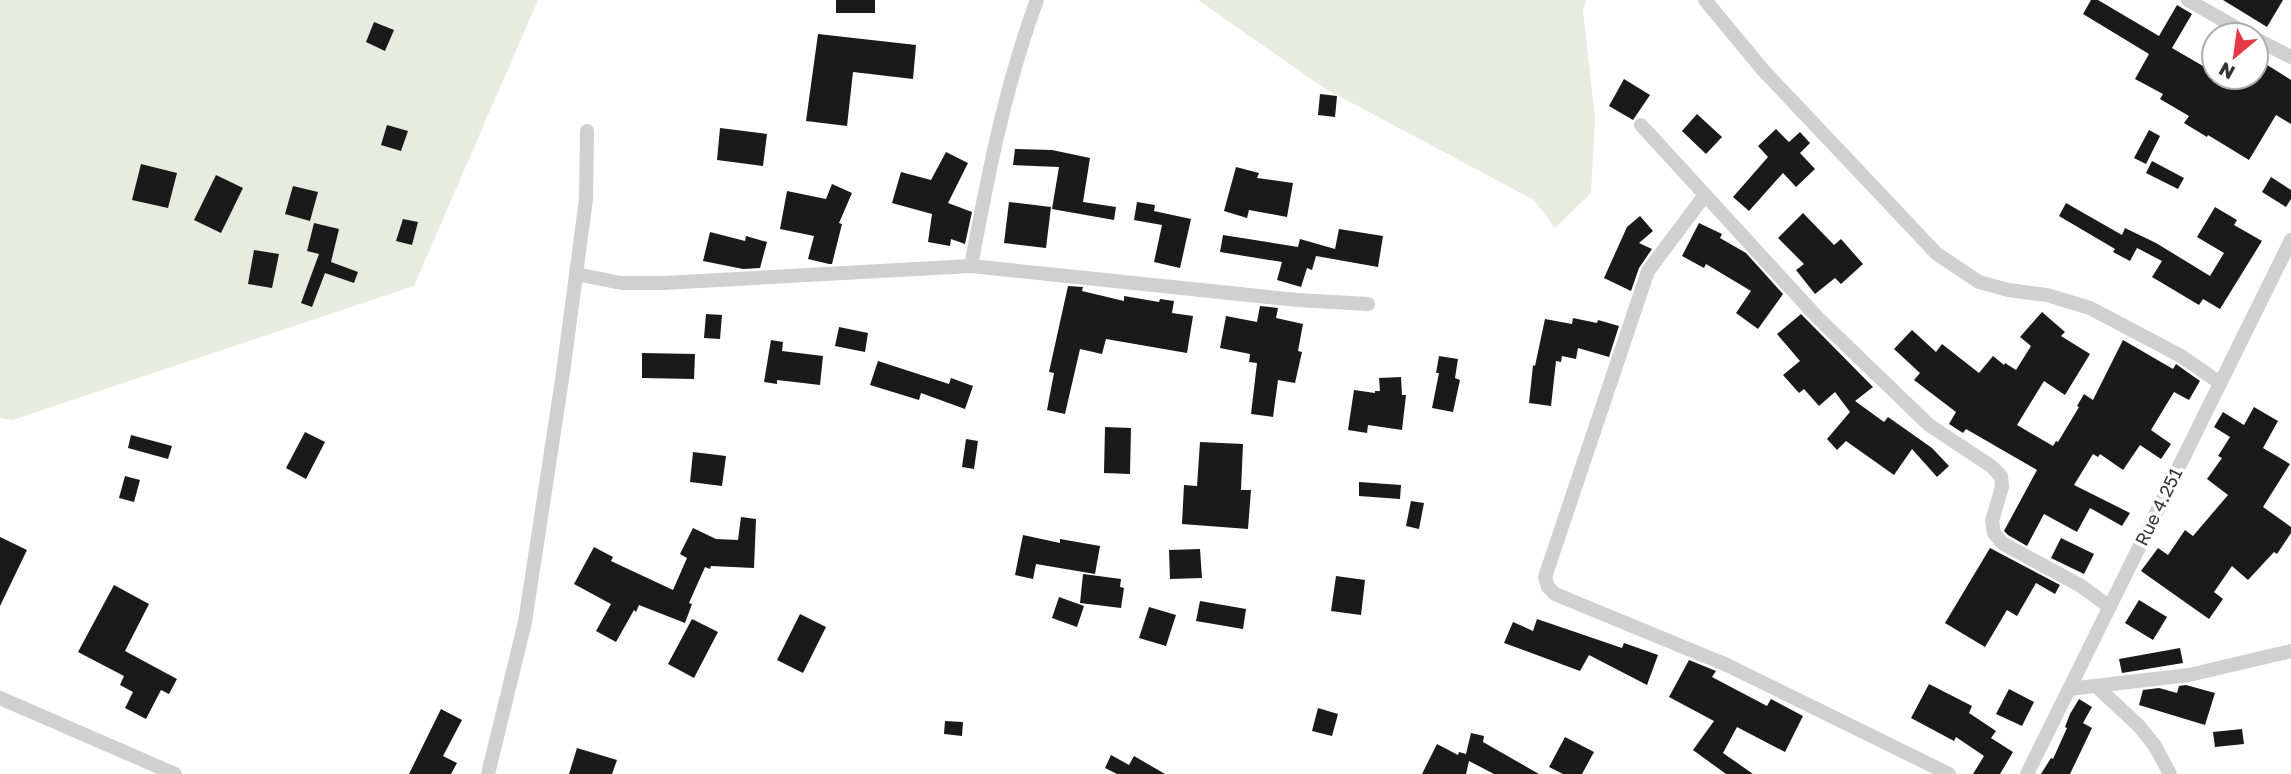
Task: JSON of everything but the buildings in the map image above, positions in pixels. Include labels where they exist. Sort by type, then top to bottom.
[{"type":"street","points":[[971,266],[997,131],[1019,49],[1037,0]]},
{"type":"street","points":[[1705,0],[1763,71],[1937,254],[1979,282],[2008,290],[2047,295],[2090,308],[2180,356],[2220,383]]},
{"type":"street","points":[[2188,0],[2225,21]]},
{"type":"street","points":[[2270,46],[2291,57]]},
{"type":"street","points":[[1641,125],[1818,318],[1929,425],[1992,466],[2001,475],[2002,486],[1992,521],[1993,533],[2002,542],[2081,586],[2109,607]]},
{"type":"street","points":[[488,774],[525,622],[586,198],[587,131]]},
{"type":"street","points":[[1705,195],[1648,271],[1545,577],[1548,587],[1555,594],[1727,665],[1949,774]]},
{"type":"street","name":"Rue 4.251","points":[[2027,774],[2291,240]]},
{"type":"street","points":[[576,274],[621,284],[971,266],[1297,300],[1368,304]]},
{"type":"street","points":[[2069,689],[2189,675],[2291,650]]},
{"type":"street","points":[[2096,686],[2138,724],[2155,746],[2170,774]]},
{"type":"street","points":[[0,698],[175,774]]},
{"type":"shaded area","points":[[0,0],[538,0],[414,286],[13,420],[0,418]]},
{"type":"shaded area","points":[[1198,0],[1586,0],[1583,10],[1595,118],[1591,193],[1555,228],[1534,200],[1324,88]]}]
